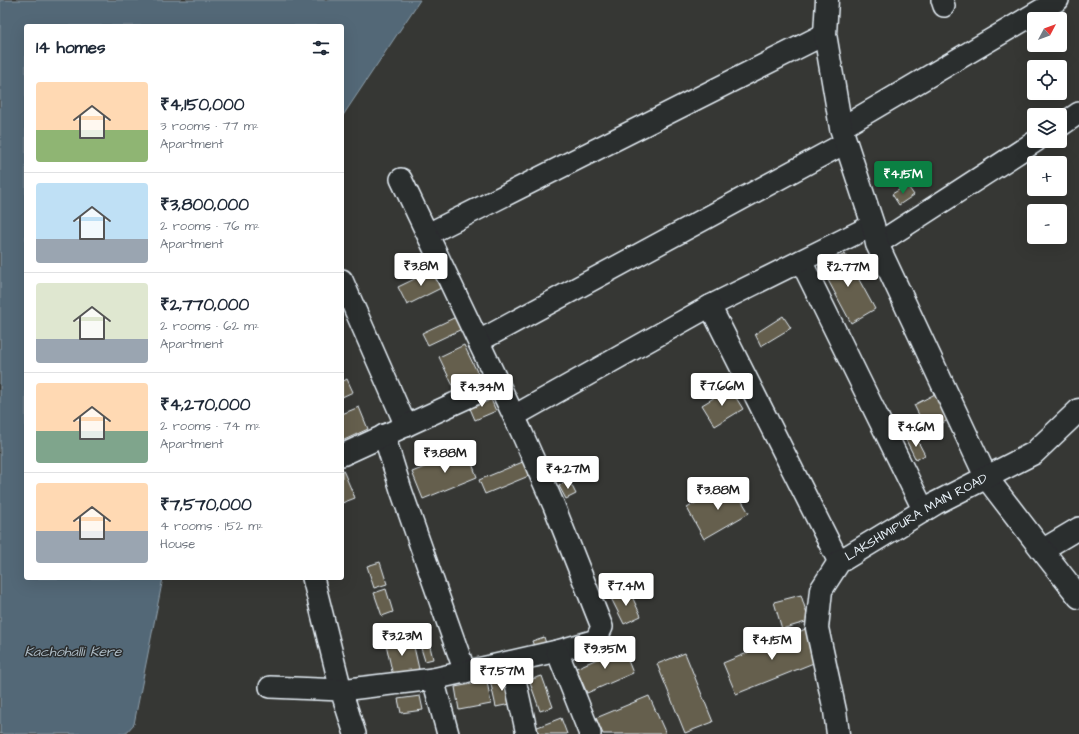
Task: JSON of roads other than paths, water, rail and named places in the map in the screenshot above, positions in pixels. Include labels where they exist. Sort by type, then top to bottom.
[{"type":"street","points":[[827,0],[825,34],[843,136],[875,235],[986,477],[1079,597]]},
{"type":"street","points":[[479,341],[843,136],[1058,0]]},
{"type":"street","points":[[428,234],[825,34]]},
{"type":"street","points":[[1067,121],[1079,113]]},
{"type":"street","points":[[514,416],[710,306],[801,261],[875,235],[1027,146]]},
{"type":"street","points":[[270,687],[341,690],[433,679],[557,651],[596,640],[602,627],[554,506],[499,382],[401,179]]},
{"type":"street","points":[[801,261],[924,511]]},
{"type":"street","points":[[344,285],[406,426]]},
{"type":"street","points":[[710,306],[839,562]]},
{"type":"street","points":[[344,454],[499,382]]},
{"type":"street","name":"LAKSHMIPURA MAIN ROAD","points":[[838,734],[835,711],[817,628],[821,590],[839,562],[936,503],[1034,454],[1079,410]]},
{"type":"street","points":[[384,436],[403,497],[465,672]]},
{"type":"street","points":[[1042,550],[1079,528]]},
{"type":"street","points":[[314,580],[341,690],[355,734]]},
{"type":"street","points":[[557,651],[590,734]]},
{"type":"street","points":[[511,662],[527,734]]},
{"type":"street","points":[[433,679],[448,734]]},
{"type":"water","name":"Kachohalli Kere","points":[[0,0],[420,0],[344,114],[344,24],[24,24],[24,580],[163,580],[134,724],[125,734],[0,734]]}]
